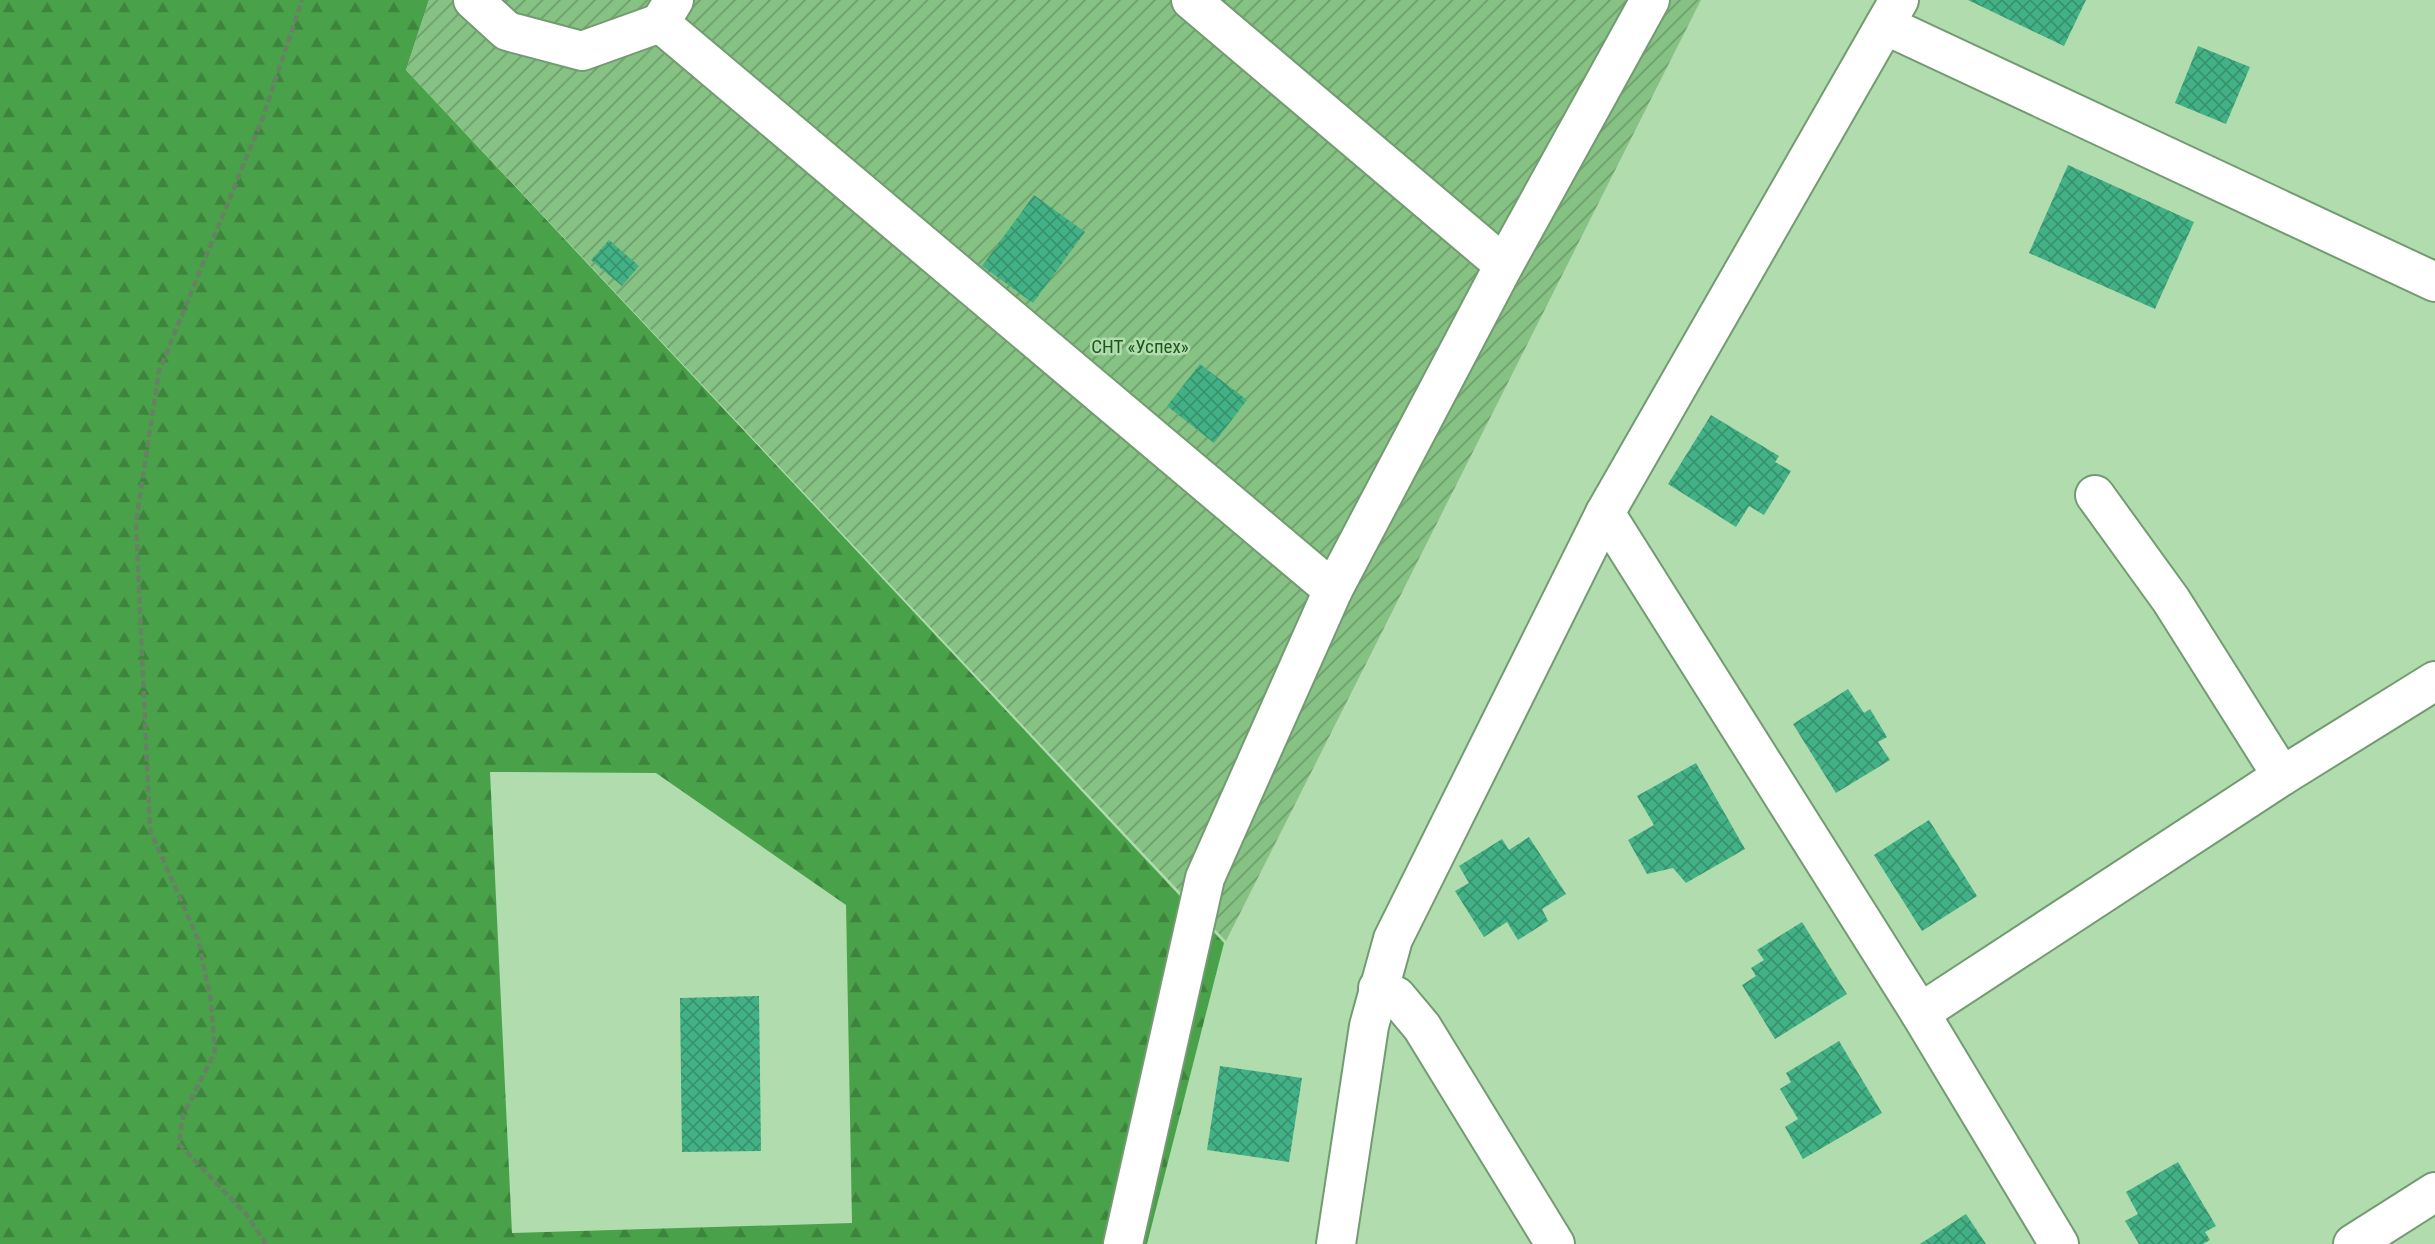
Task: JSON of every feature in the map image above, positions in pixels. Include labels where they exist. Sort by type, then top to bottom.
[{"type":"street","points":[[473,0],[506,31],[582,51],[667,11],[1333,590]]},
{"type":"street","points":[[1191,0],[1504,265]]},
{"type":"street","points":[[1123,1244],[1205,878],[1333,590],[1504,265],[1650,0]]},
{"type":"street","points":[[1335,1244],[1369,1026],[1392,939],[1605,513],[1892,12],[2435,282]]},
{"type":"street","points":[[2095,495],[2171,600],[2282,776]]},
{"type":"street","points":[[1605,513],[1920,1013],[2059,1244]]},
{"type":"street","points":[[1920,1013],[2282,776],[2435,681]]},
{"type":"street","points":[[1378,988],[1396,996],[1422,1027],[1555,1244]]},
{"type":"street","points":[[2353,1244],[2435,1192]]},
{"type":"path","points":[[266,1244],[246,1214],[179,1144],[183,1115],[215,1052],[211,1001],[198,939],[150,830],[136,522],[159,371],[264,117],[302,0]]},
{"type":"green space","points":[[0,0],[429,0],[406,70],[1224,943],[1147,1244],[0,1244]],"holes":[[[490,772],[656,773],[846,905],[852,1223],[512,1233]]]},
{"type":"green space","name":"СНТ «Успех»","points":[[429,0],[1701,0],[1226,941],[406,70]]},
{"type":"building","points":[[1968,0],[2086,0],[2064,46]]},
{"type":"building","points":[[2198,46],[2250,67],[2226,124],[2175,103]]},
{"type":"building","points":[[2068,165],[2194,222],[2155,309],[2029,253]]},
{"type":"building","points":[[1034,195],[1085,232],[1033,303],[982,266]]},
{"type":"building","points":[[609,240],[639,266],[622,286],[591,260]]},
{"type":"building","points":[[1200,364],[1247,400],[1214,443],[1167,406]]},
{"type":"building","points":[[1711,415],[1779,456],[1775,462],[1791,471],[1764,515],[1749,506],[1736,527],[1668,484]]},
{"type":"building","points":[[1848,689],[1864,713],[1870,709],[1887,737],[1878,742],[1890,760],[1836,793],[1793,724]]},
{"type":"building","points":[[1696,763],[1745,849],[1686,883],[1673,868],[1647,874],[1628,840],[1654,825],[1637,796]]},
{"type":"building","points":[[1929,820],[1977,896],[1922,931],[1874,855]]},
{"type":"building","points":[[1529,837],[1566,894],[1542,909],[1548,921],[1518,940],[1507,922],[1484,937],[1455,891],[1469,883],[1459,866],[1502,839],[1509,850]]},
{"type":"building","points":[[1802,922],[1847,994],[1775,1039],[1742,985],[1756,976],[1751,968],[1764,960],[1757,950]]},
{"type":"building","points":[[759,996],[761,1151],[682,1152],[680,998]]},
{"type":"building","points":[[1839,1041],[1882,1113],[1803,1159],[1785,1127],[1798,1119],[1780,1089],[1791,1082],[1786,1073]]},
{"type":"building","points":[[1220,1066],[1302,1078],[1289,1162],[1207,1150]]},
{"type":"building","points":[[2178,1162],[2216,1226],[2205,1232],[2210,1240],[2203,1244],[2139,1244],[2125,1221],[2138,1214],[2126,1192]]},
{"type":"building","points":[[1966,1214],[1986,1244],[1920,1244]]}]
